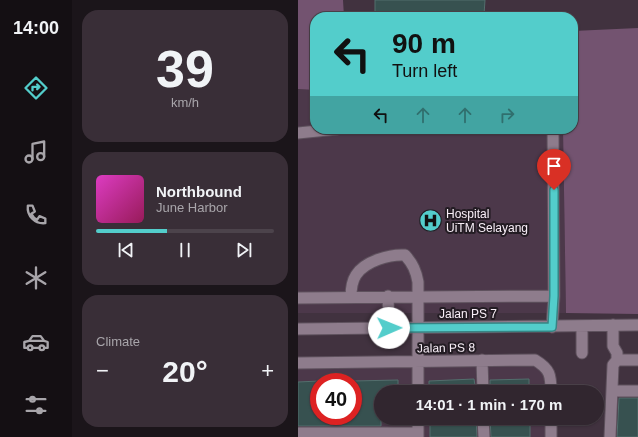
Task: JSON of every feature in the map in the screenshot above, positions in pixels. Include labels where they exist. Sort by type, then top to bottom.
[{"type":"street","points":[[298,133],[310,132]]},
{"type":"street","points":[[552,327],[554,296],[554,134]]},
{"type":"street","points":[[351,297],[353,281],[361,269],[378,260],[397,255],[405,255],[416,270],[418,282],[418,385]]},
{"type":"street","points":[[298,298],[388,296],[554,296]]},
{"type":"street","points":[[388,296],[389,328]]},
{"type":"street","points":[[610,437],[613,365],[621,345],[617,325]]},
{"type":"street","name":"Jalan PS 7","points":[[298,329],[582,327],[638,325]]},
{"type":"street","points":[[582,327],[582,353]]},
{"type":"street","points":[[617,357],[638,360]]},
{"type":"street","points":[[482,360],[483,385]]},
{"type":"street","name":"Jalan PS 8","points":[[298,363],[535,360],[544,365],[551,376],[551,385]]},
{"type":"street","points":[[612,391],[638,390]]},
{"type":"street","points":[[483,425],[484,437]]},
{"type":"street","points":[[551,425],[551,437]]},
{"type":"street","points":[[298,433],[418,435]]},
{"type":"shaded area","points":[[298,0],[343,0],[344,12],[310,12],[310,90],[298,89]]},
{"type":"shaded area","points":[[638,28],[638,314],[566,313],[563,134],[578,134],[578,31]]},
{"type":"shaded area","name":"Hospital UiTM Selayang","points":[[298,89],[310,90],[310,134],[563,134],[566,313],[298,313]]},
{"type":"shaded area","points":[[533,364],[541,369],[547,378],[547,385],[374,385],[374,425],[547,425],[547,437],[298,437],[298,367]]},
{"type":"building","points":[[375,0],[485,0],[484,12],[375,12]]},
{"type":"building","points":[[474,379],[475,385],[429,385],[429,381]]},
{"type":"building","points":[[529,379],[529,385],[490,385],[490,380]]},
{"type":"building","points":[[398,380],[398,385],[374,385],[374,425],[381,426],[298,426],[298,382],[310,381],[310,425],[362,425],[362,381]]},
{"type":"building","points":[[619,398],[638,398],[638,437],[617,437]]},
{"type":"building","points":[[430,425],[476,425],[477,437],[430,437]]},
{"type":"building","points":[[490,425],[530,425],[530,437],[491,437]]},
{"type":"place","name":"Hospital UiTM Selayang","points":[[431,221]]},
{"type":"route","points":[[389,328],[552,327],[554,296],[554,190]]}]
